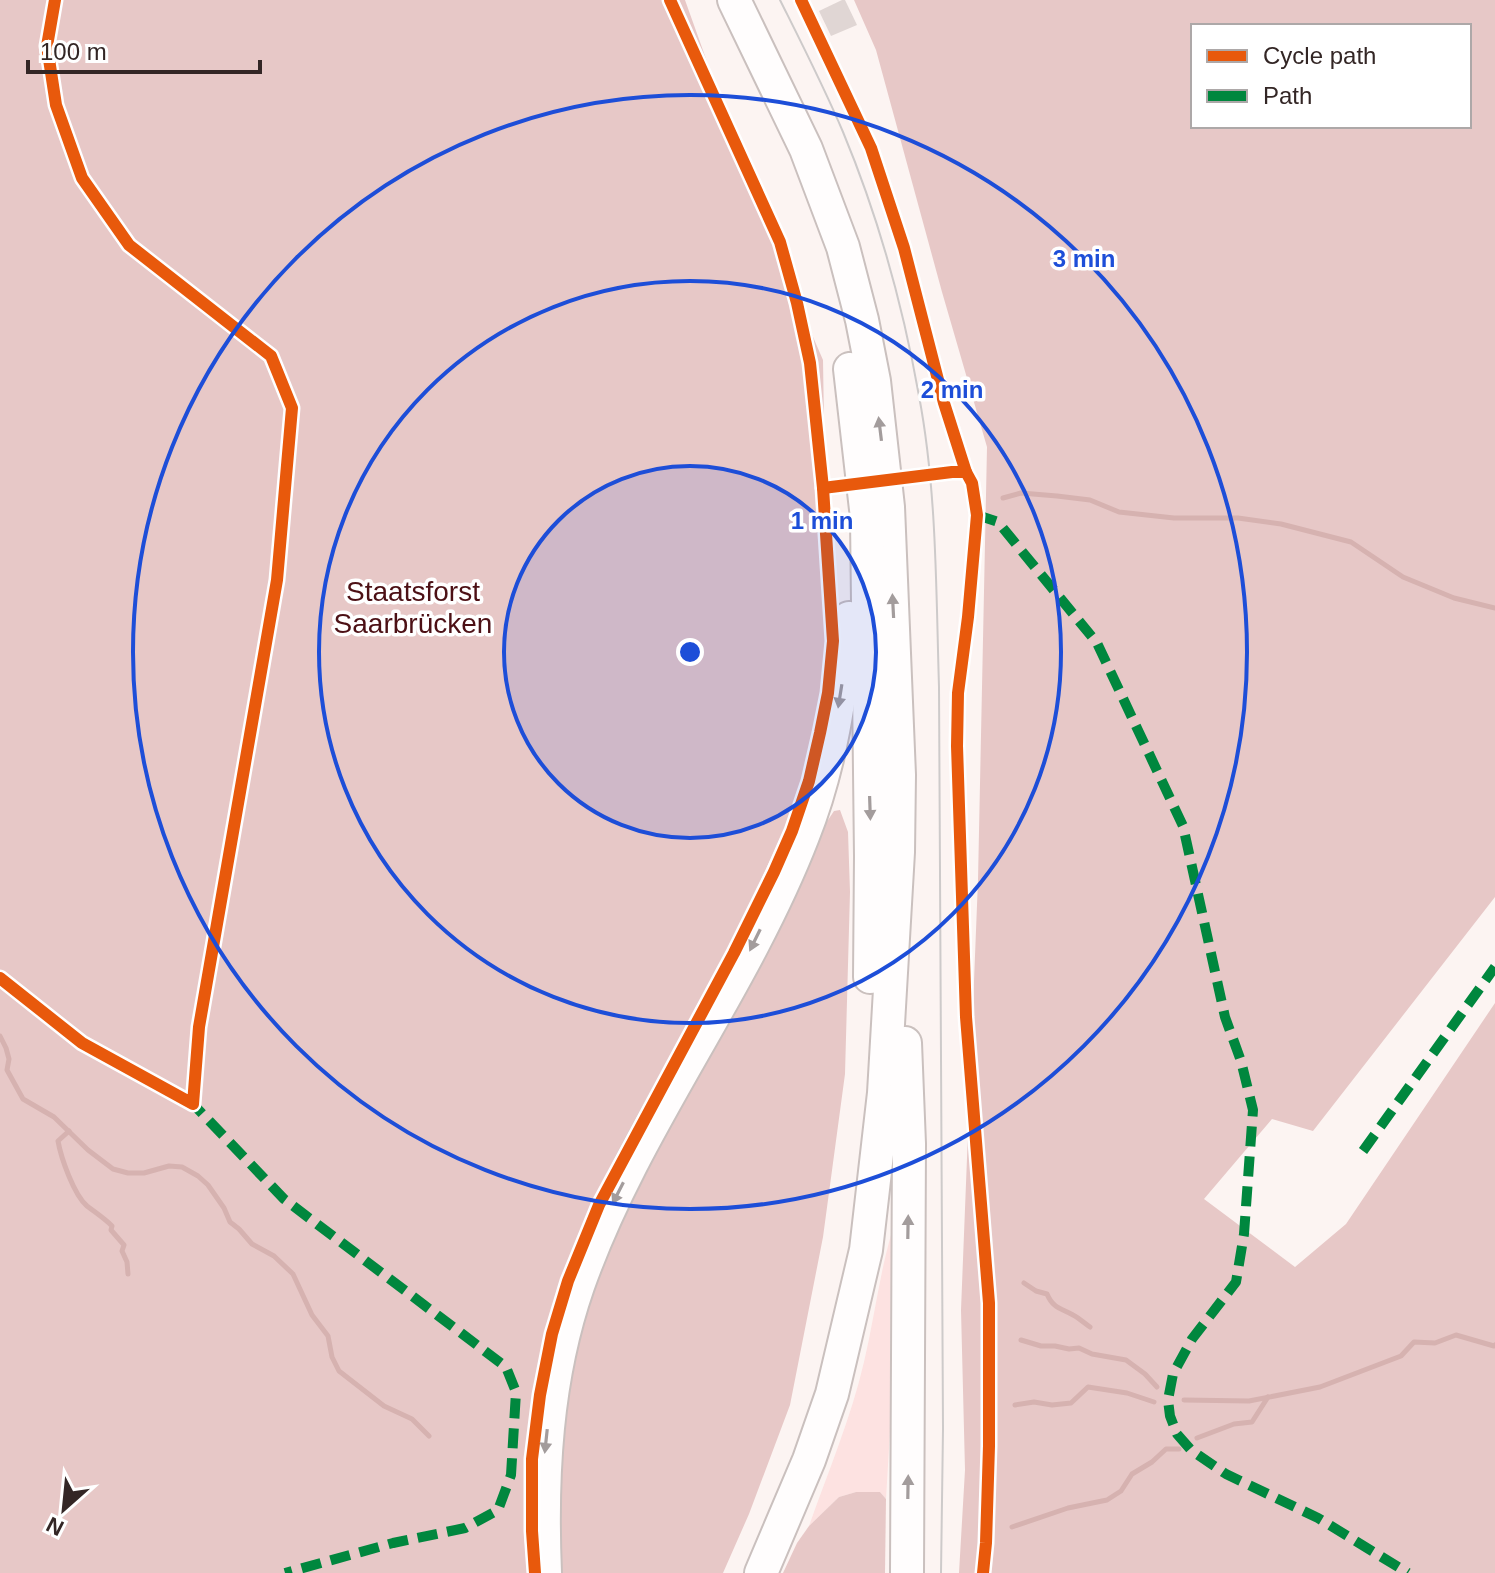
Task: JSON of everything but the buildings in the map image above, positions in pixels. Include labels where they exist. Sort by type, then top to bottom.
[{"type":"highway","points":[[714,0],[808,200],[827,258],[853,389],[867,518],[871,957],[866,1095],[845,1246],[810,1398],[791,1457],[741,1573]]},
{"type":"highway","points":[[734,0],[806,149],[843,247],[862,320],[874,381],[888,507],[899,775],[898,852],[884,1093],[866,1250],[832,1394],[809,1460],[761,1573]]},
{"type":"highway","points":[[545,1573],[544,1458],[551,1397],[578,1285],[609,1210],[642,1144],[746,959],[786,878],[821,785],[834,735],[842,685],[859,451]]},
{"type":"highway","points":[[898,852],[909,1144],[907,1573]]},
{"type":"lane","points":[[801,0],[871,148],[904,248],[944,403],[972,483],[977,515],[958,693],[957,746],[966,1017],[989,1303],[989,1446],[983,1573]]},
{"type":"lane","points":[[952,472],[966,472]]},
{"type":"shaded area","points":[[891,1235],[890,1431],[886,1499],[880,1492],[856,1492],[839,1497],[809,1526],[859,1383]]},
{"type":"green space","name":"Staatsforst Saarbrücken","points":[[0,0],[685,0],[769,235],[823,360],[827,609],[822,690],[802,780],[785,828],[729,949],[593,1202],[562,1279],[545,1333],[529,1421],[524,1531],[527,1573],[0,1573]]},
{"type":"green space","points":[[854,0],[1495,0],[1495,897],[1313,1131],[1272,1119],[1204,1199],[1295,1267],[1346,1224],[1495,1003],[1495,1573],[959,1573],[965,1470],[961,1310],[978,880],[987,447],[876,50]]},
{"type":"green space","points":[[840,810],[848,832],[850,892],[845,1074],[823,1237],[790,1405],[723,1573],[562,1573],[557,1474],[564,1405],[588,1306],[626,1204],[718,1039],[824,826],[834,811]]},
{"type":"green space","points":[[856,1492],[880,1492],[886,1499],[885,1573],[783,1573],[809,1526],[839,1497]]},
{"type":"waterway","points":[[1003,498],[1021,493],[1057,496],[1090,500],[1119,512],[1174,518],[1238,518],[1281,524],[1351,542],[1403,577],[1454,598],[1495,608]]},
{"type":"waterway","points":[[0,1036],[9,1059],[7,1070],[23,1099],[54,1117],[113,1169],[144,1173],[169,1166],[182,1167],[208,1185],[230,1222],[252,1244],[274,1256],[293,1274],[312,1315],[328,1336],[332,1357],[339,1371],[384,1406],[412,1419],[429,1436]]},
{"type":"waterway","points":[[69,1131],[58,1141],[69,1176],[82,1201],[112,1226],[111,1230],[124,1245],[122,1251],[128,1274]]},
{"type":"waterway","points":[[1024,1283],[1047,1294],[1054,1305],[1090,1327]]},
{"type":"waterway","points":[[1184,1400],[1249,1401],[1320,1387],[1401,1356],[1414,1342],[1435,1343],[1456,1335],[1495,1345]]},
{"type":"waterway","points":[[1021,1340],[1041,1346],[1079,1348],[1092,1354],[1126,1360],[1157,1387]]},
{"type":"waterway","points":[[1015,1405],[1071,1403],[1088,1387],[1127,1393],[1154,1402]]},
{"type":"waterway","points":[[1197,1438],[1234,1424],[1252,1422],[1268,1397]]},
{"type":"waterway","points":[[1012,1527],[1068,1508],[1107,1500],[1121,1491],[1132,1474],[1166,1449],[1179,1449]]},
{"type":"tram line","points":[[780,0],[843,132],[878,229],[913,362],[929,468],[935,541],[939,687],[941,1573]]},
{"type":"marked path","points":[[977,515],[998,522],[1097,643],[1183,826],[1225,1017],[1241,1061],[1253,1110],[1244,1234],[1236,1282],[1192,1339],[1173,1374],[1168,1400],[1177,1434],[1191,1450],[1226,1474],[1318,1518],[1408,1573]]},
{"type":"marked path","points":[[1363,1151],[1495,967]]},
{"type":"marked path","points":[[187,1101],[284,1199],[506,1367],[516,1392],[511,1475],[498,1510],[465,1528],[393,1543],[285,1573]]},
{"type":"cycle path","points":[[0,978],[82,1043],[193,1104],[199,1027],[277,580],[292,408],[271,356],[129,245],[82,178],[56,105],[47,46],[55,0]]},
{"type":"cycle path","points":[[535,1573],[532,1459],[552,1334],[568,1281],[599,1205],[734,953],[792,831],[809,781],[820,733],[833,641],[823,488],[810,363],[797,303],[780,242],[670,0]]},
{"type":"cycle path","points":[[801,0],[871,148],[904,248],[944,403],[966,472]]},
{"type":"cycle path","points":[[823,488],[966,472],[972,483],[977,515],[958,693],[957,746],[966,1017],[989,1303],[989,1446],[983,1573]]}]
